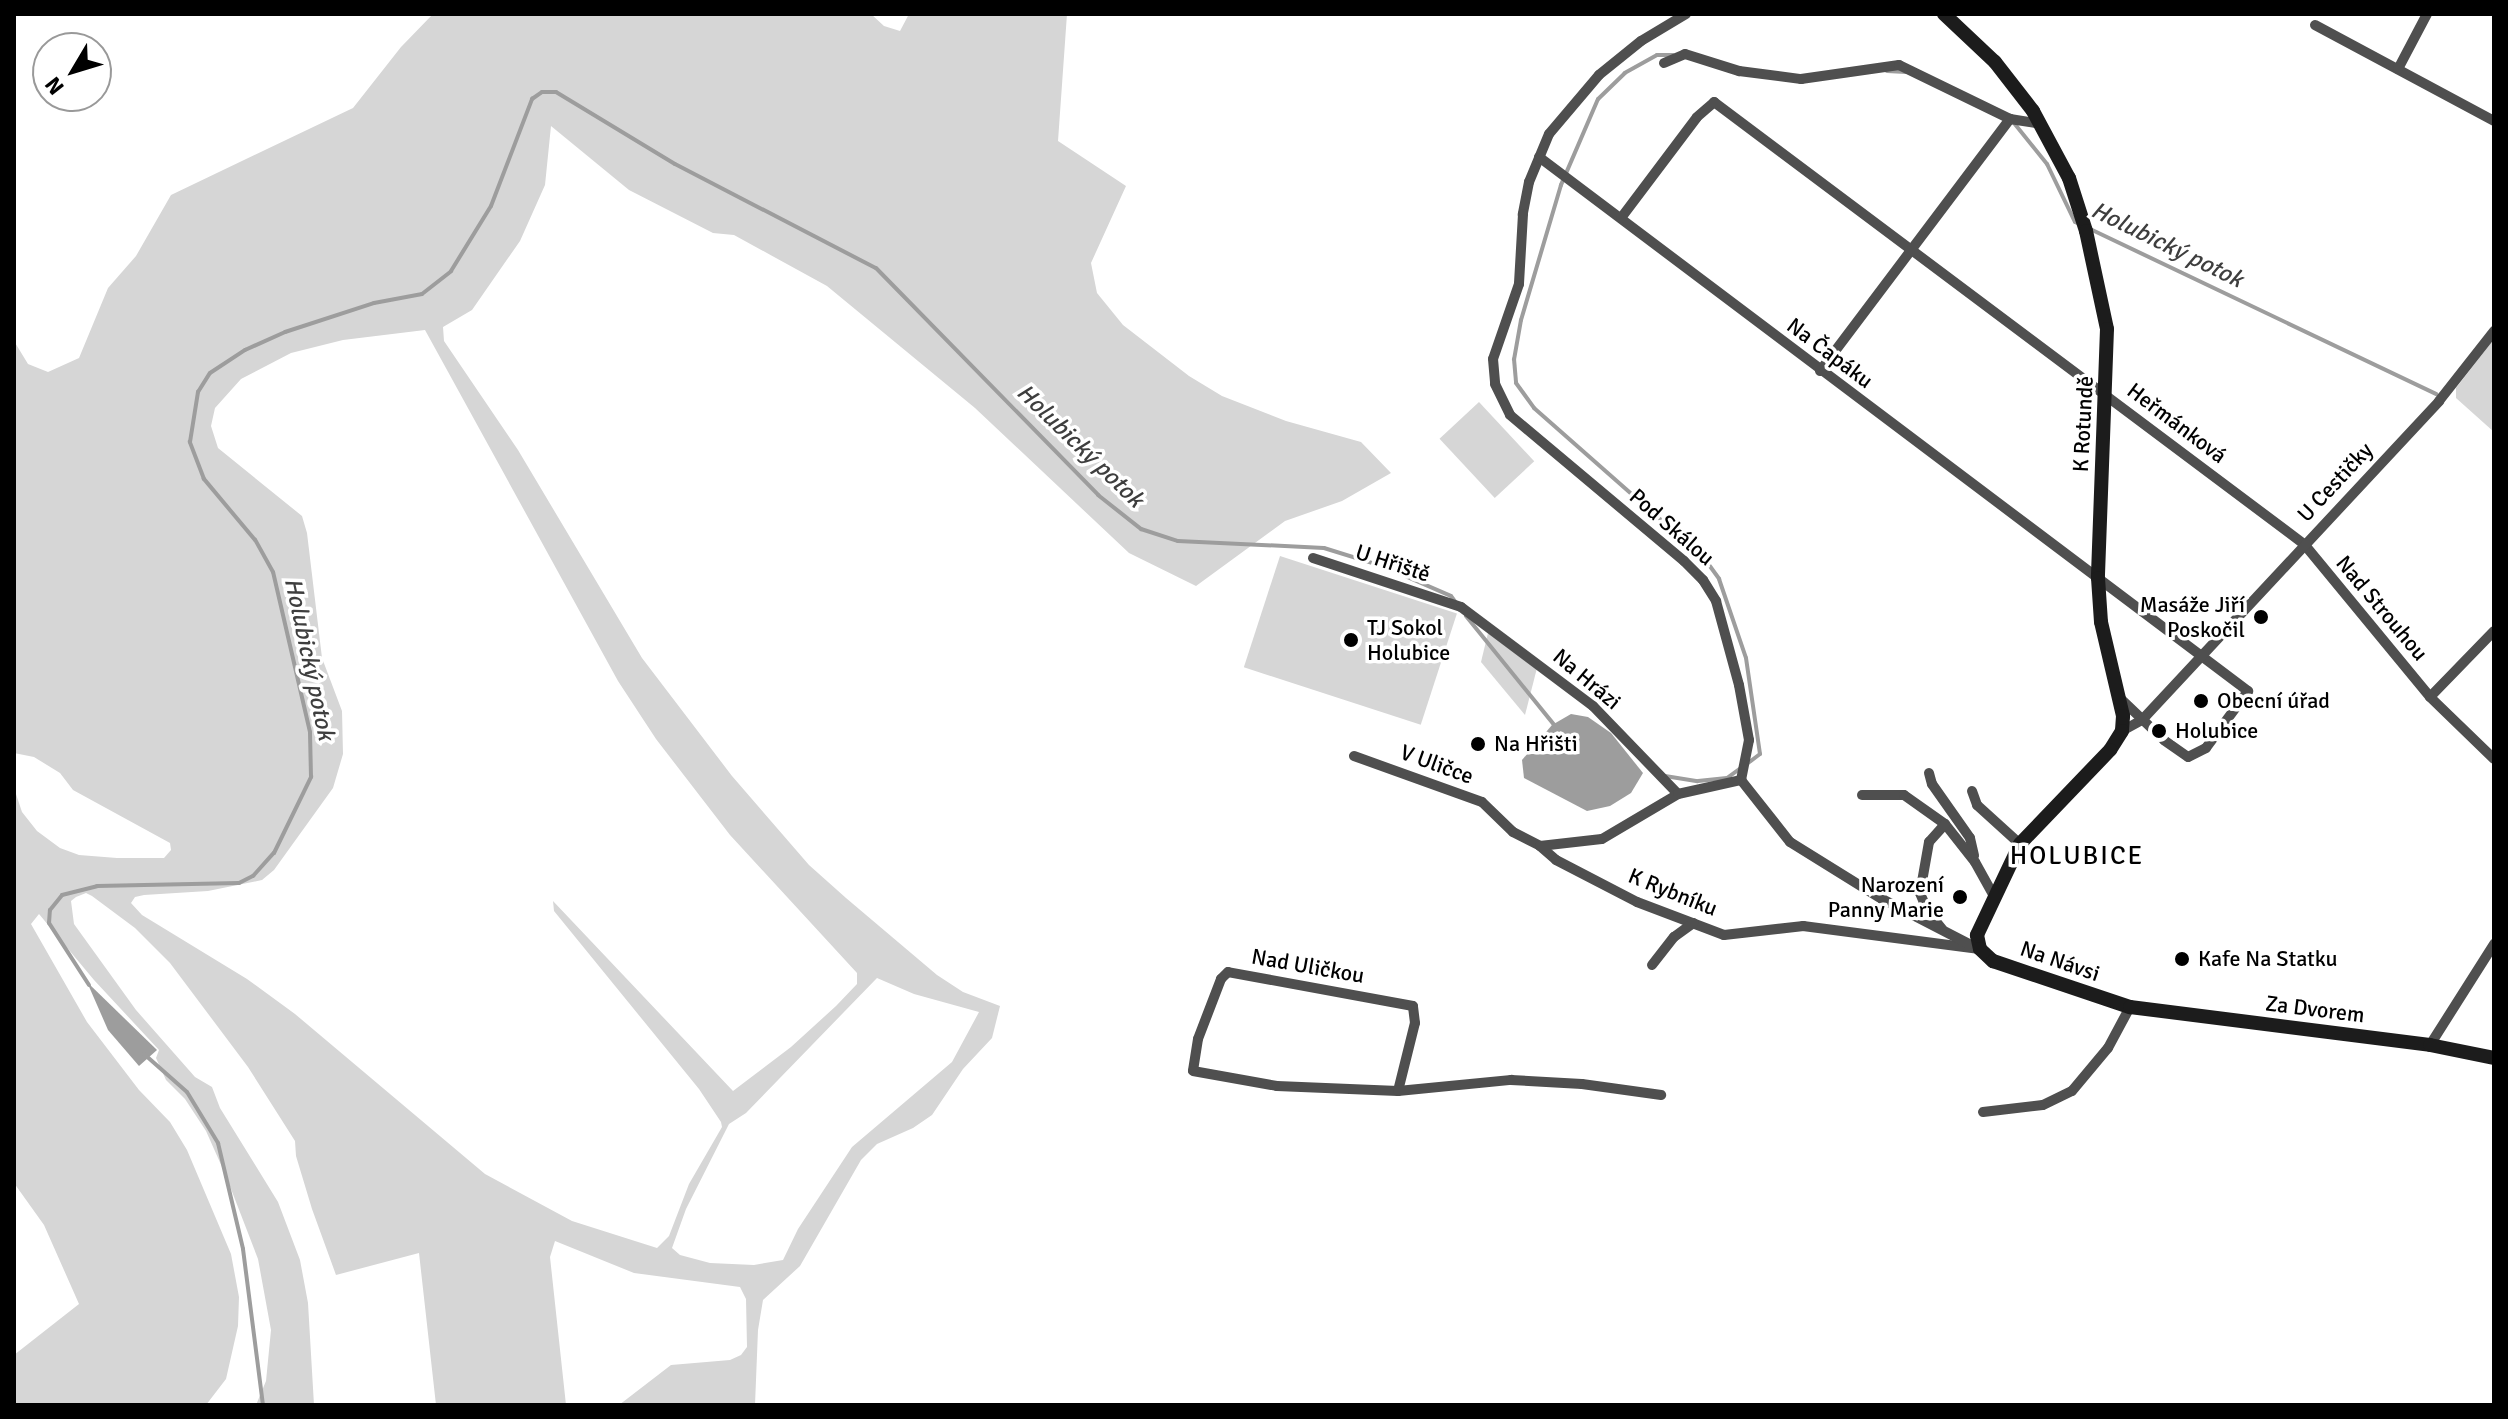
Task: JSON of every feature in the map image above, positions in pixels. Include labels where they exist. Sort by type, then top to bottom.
[{"type":"street","name":"Pod Skálou","points":[[1686,14],[1641,41],[1599,75],[1563,114],[1539,157],[1523,214],[1519,284],[1493,359],[1500,400],[1528,434],[1703,580],[1725,628],[1739,685],[1749,740],[1741,780]]},
{"type":"street","name":"K Rotundě","points":[[1944,14],[1995,62],[2041,124],[2069,178],[2086,231],[2107,329],[2098,578],[2101,622],[2121,699],[2122,731]]},
{"type":"street","points":[[2398,69],[2427,14]]},
{"type":"street","points":[[2315,25],[2494,121]]},
{"type":"street","points":[[1664,63],[1685,54],[1739,71],[1801,79],[1899,65],[2010,119],[2041,124]]},
{"type":"street","name":"Heřmánková","points":[[1621,218],[1697,117],[1714,102],[2304,544]]},
{"type":"street","points":[[1820,371],[2010,119]]},
{"type":"street","name":"Na Čapáku","points":[[1539,157],[2248,691],[2206,748],[2188,757],[2142,720]]},
{"type":"street","name":"U Cestičky","points":[[2122,731],[2142,720],[2199,655],[2439,401],[2494,331]]},
{"type":"street","name":"Nad Strouhou","points":[[2304,544],[2430,697],[2494,759]]},
{"type":"street","name":"U Hřiště","points":[[1313,558],[1461,607]]},
{"type":"street","name":"Na Hrázi","points":[[1461,607],[1593,706],[1678,794]]},
{"type":"street","name":"Nad Strouhou","points":[[2430,697],[2494,631]]},
{"type":"street","points":[[2121,699],[2142,720]]},
{"type":"street","points":[[1980,949],[1977,935],[2020,844],[2110,750],[2122,731]]},
{"type":"street","name":"V Uličce","points":[[1354,756],[1482,802],[1513,832],[1540,846]]},
{"type":"street","points":[[1929,773],[1932,784],[1970,838],[1975,862]]},
{"type":"street","points":[[1540,846],[1602,839],[1678,794],[1741,780]]},
{"type":"street","name":"Na Návsi","points":[[1741,780],[1790,842],[1882,899],[1980,949],[1993,961],[2130,1007]]},
{"type":"street","points":[[1972,791],[1977,805],[2020,844]]},
{"type":"street","points":[[1862,795],[1904,795],[1945,824],[1975,862],[1995,898]]},
{"type":"street","points":[[1945,824],[1929,842],[1920,893],[1928,912],[1946,934]]},
{"type":"street","name":"K Rybníku","points":[[1540,846],[1556,860],[1637,902],[1724,935],[1803,926]]},
{"type":"street","points":[[1652,965],[1674,937],[1693,923]]},
{"type":"street","name":"Na Návsi","points":[[1803,926],[1980,949]]},
{"type":"street","points":[[2430,1045],[2494,945]]},
{"type":"street","name":"Nad Uličkou","points":[[1398,1091],[1415,1023],[1413,1006],[1228,972],[1221,979],[1198,1039],[1193,1071],[1277,1086],[1398,1091],[1511,1080],[1582,1084],[1661,1095]]},
{"type":"street","points":[[1983,1112],[2057,1101],[2093,1070],[2130,1007]]},
{"type":"street","name":"Za Dvorem","points":[[2130,1007],[2430,1045],[2494,1058]]},
{"type":"shaded area","points":[[433,14],[871,14],[884,26],[900,31],[909,14],[1067,14],[1058,141],[1126,186],[1091,263],[1097,293],[1123,325],[1189,376],[1222,396],[1286,421],[1361,442],[1391,473],[1342,501],[1285,521],[1196,586],[1129,553],[975,408],[827,286],[734,235],[713,233],[629,190],[551,126],[545,185],[520,241],[472,310],[443,327],[444,341],[518,450],[642,658],[732,776],[809,865],[846,898],[937,975],[963,992],[1000,1006],[992,1038],[963,1069],[932,1115],[913,1128],[877,1144],[861,1160],[800,1266],[763,1300],[758,1330],[755,1405],[619,1405],[671,1365],[730,1360],[741,1355],[747,1347],[746,1299],[740,1287],[634,1273],[555,1241],[550,1257],[566,1405],[436,1405],[419,1253],[336,1275],[312,1209],[296,1156],[295,1141],[248,1067],[170,963],[135,928],[86,893],[71,901],[74,924],[136,1010],[195,1077],[212,1087],[220,1108],[278,1202],[300,1260],[308,1303],[314,1405],[256,1405],[266,1381],[271,1330],[258,1259],[226,1176],[206,1131],[185,1099],[166,1080],[156,1058],[159,1050],[94,980],[39,914],[31,924],[87,1022],[139,1090],[170,1122],[187,1150],[231,1254],[239,1297],[238,1326],[226,1379],[206,1405],[14,1405],[14,1355],[79,1304],[44,1225],[14,1183],[14,788],[22,812],[37,831],[60,848],[79,855],[117,858],[164,858],[171,850],[170,843],[73,790],[60,773],[34,757],[14,753],[14,341],[28,364],[48,372],[79,358],[108,288],[136,256],[171,195],[353,108],[401,47]],"holes":[[[425,330],[618,681],[656,739],[730,835],[857,973],[857,984],[836,1006],[791,1047],[733,1091],[553,901],[554,911],[699,1089],[721,1122],[722,1127],[689,1184],[669,1236],[657,1248],[572,1221],[485,1174],[295,1014],[247,979],[142,915],[131,903],[135,897],[144,895],[208,891],[262,880],[274,870],[333,788],[343,754],[342,711],[322,658],[307,533],[302,516],[218,448],[211,426],[215,408],[241,379],[291,353],[343,340]],[[877,978],[914,994],[979,1012],[952,1062],[852,1147],[798,1229],[783,1260],[754,1265],[710,1263],[680,1255],[672,1248],[686,1209],[729,1124],[746,1113]]]},
{"type":"shaded area","points":[[2494,339],[2494,432],[2456,398],[2456,388]]},
{"type":"shaded area","points":[[1479,402],[1534,461],[1495,498],[1440,439]]},
{"type":"shaded area","name":"TJ Sokol Holubice","points":[[1280,556],[1457,613],[1421,725],[1244,667]]},
{"type":"shaded area","points":[[1488,633],[1537,668],[1525,715],[1481,662]]},
{"type":"shaded area","points":[[1571,714],[1588,717],[1611,733],[1643,773],[1631,793],[1610,806],[1587,811],[1524,778],[1522,760],[1552,725]]},
{"type":"shaded area","points":[[87,982],[157,1050],[139,1066],[108,1030]]},
{"type":"waterway","name":"Holubický potok","points":[[1673,55],[1657,55],[1625,73],[1598,99],[1561,185],[1521,320],[1514,359],[1516,383],[1534,408],[1704,558],[1719,579],[1746,658],[1760,754],[1748,763]]},
{"type":"waterway","name":"Holubický potok","points":[[1887,71],[1906,72]]},
{"type":"waterway","name":"Holubický potok","points":[[89,985],[49,923],[50,910],[62,895],[97,886],[239,883],[253,876],[274,853],[311,777],[310,732],[273,572],[255,540],[204,479],[190,442],[198,392],[210,373],[245,350],[285,332],[374,303],[422,294],[451,271],[491,206],[532,99],[542,92],[556,92],[675,164],[876,268],[1098,495],[1141,529],[1178,541],[1324,548],[1382,566],[1451,596],[1456,603]]},
{"type":"waterway","name":"Holubický potok","points":[[2014,123],[2047,164],[2075,222],[2080,224]]},
{"type":"waterway","name":"Holubický potok","points":[[2088,228],[2436,394]]},
{"type":"waterway","name":"Holubický potok","points":[[1466,616],[1556,727]]},
{"type":"waterway","name":"Holubický potok","points":[[1665,776],[1698,781],[1727,778],[1741,768]]},
{"type":"waterway","name":"Holubický potok","points":[[144,1054],[187,1092],[218,1143],[243,1249],[263,1405]]},
{"type":"place","name":"Masáže Jiří Poskočil","points":[[2261,617]]},
{"type":"place","name":"TJ Sokol Holubice","points":[[1351,640]]},
{"type":"place","name":"Obecní úřad","points":[[2201,701]]},
{"type":"place","name":"Holubice","points":[[2159,731]]},
{"type":"place","name":"Na Hřišti","points":[[1478,744]]},
{"type":"place","name":"Narození Panny Marie","points":[[1960,897]]},
{"type":"place","name":"Kafe Na Statku","points":[[2182,959]]},
{"type":"district","name":"HOLUBICE","points":[[2077,857]]}]
